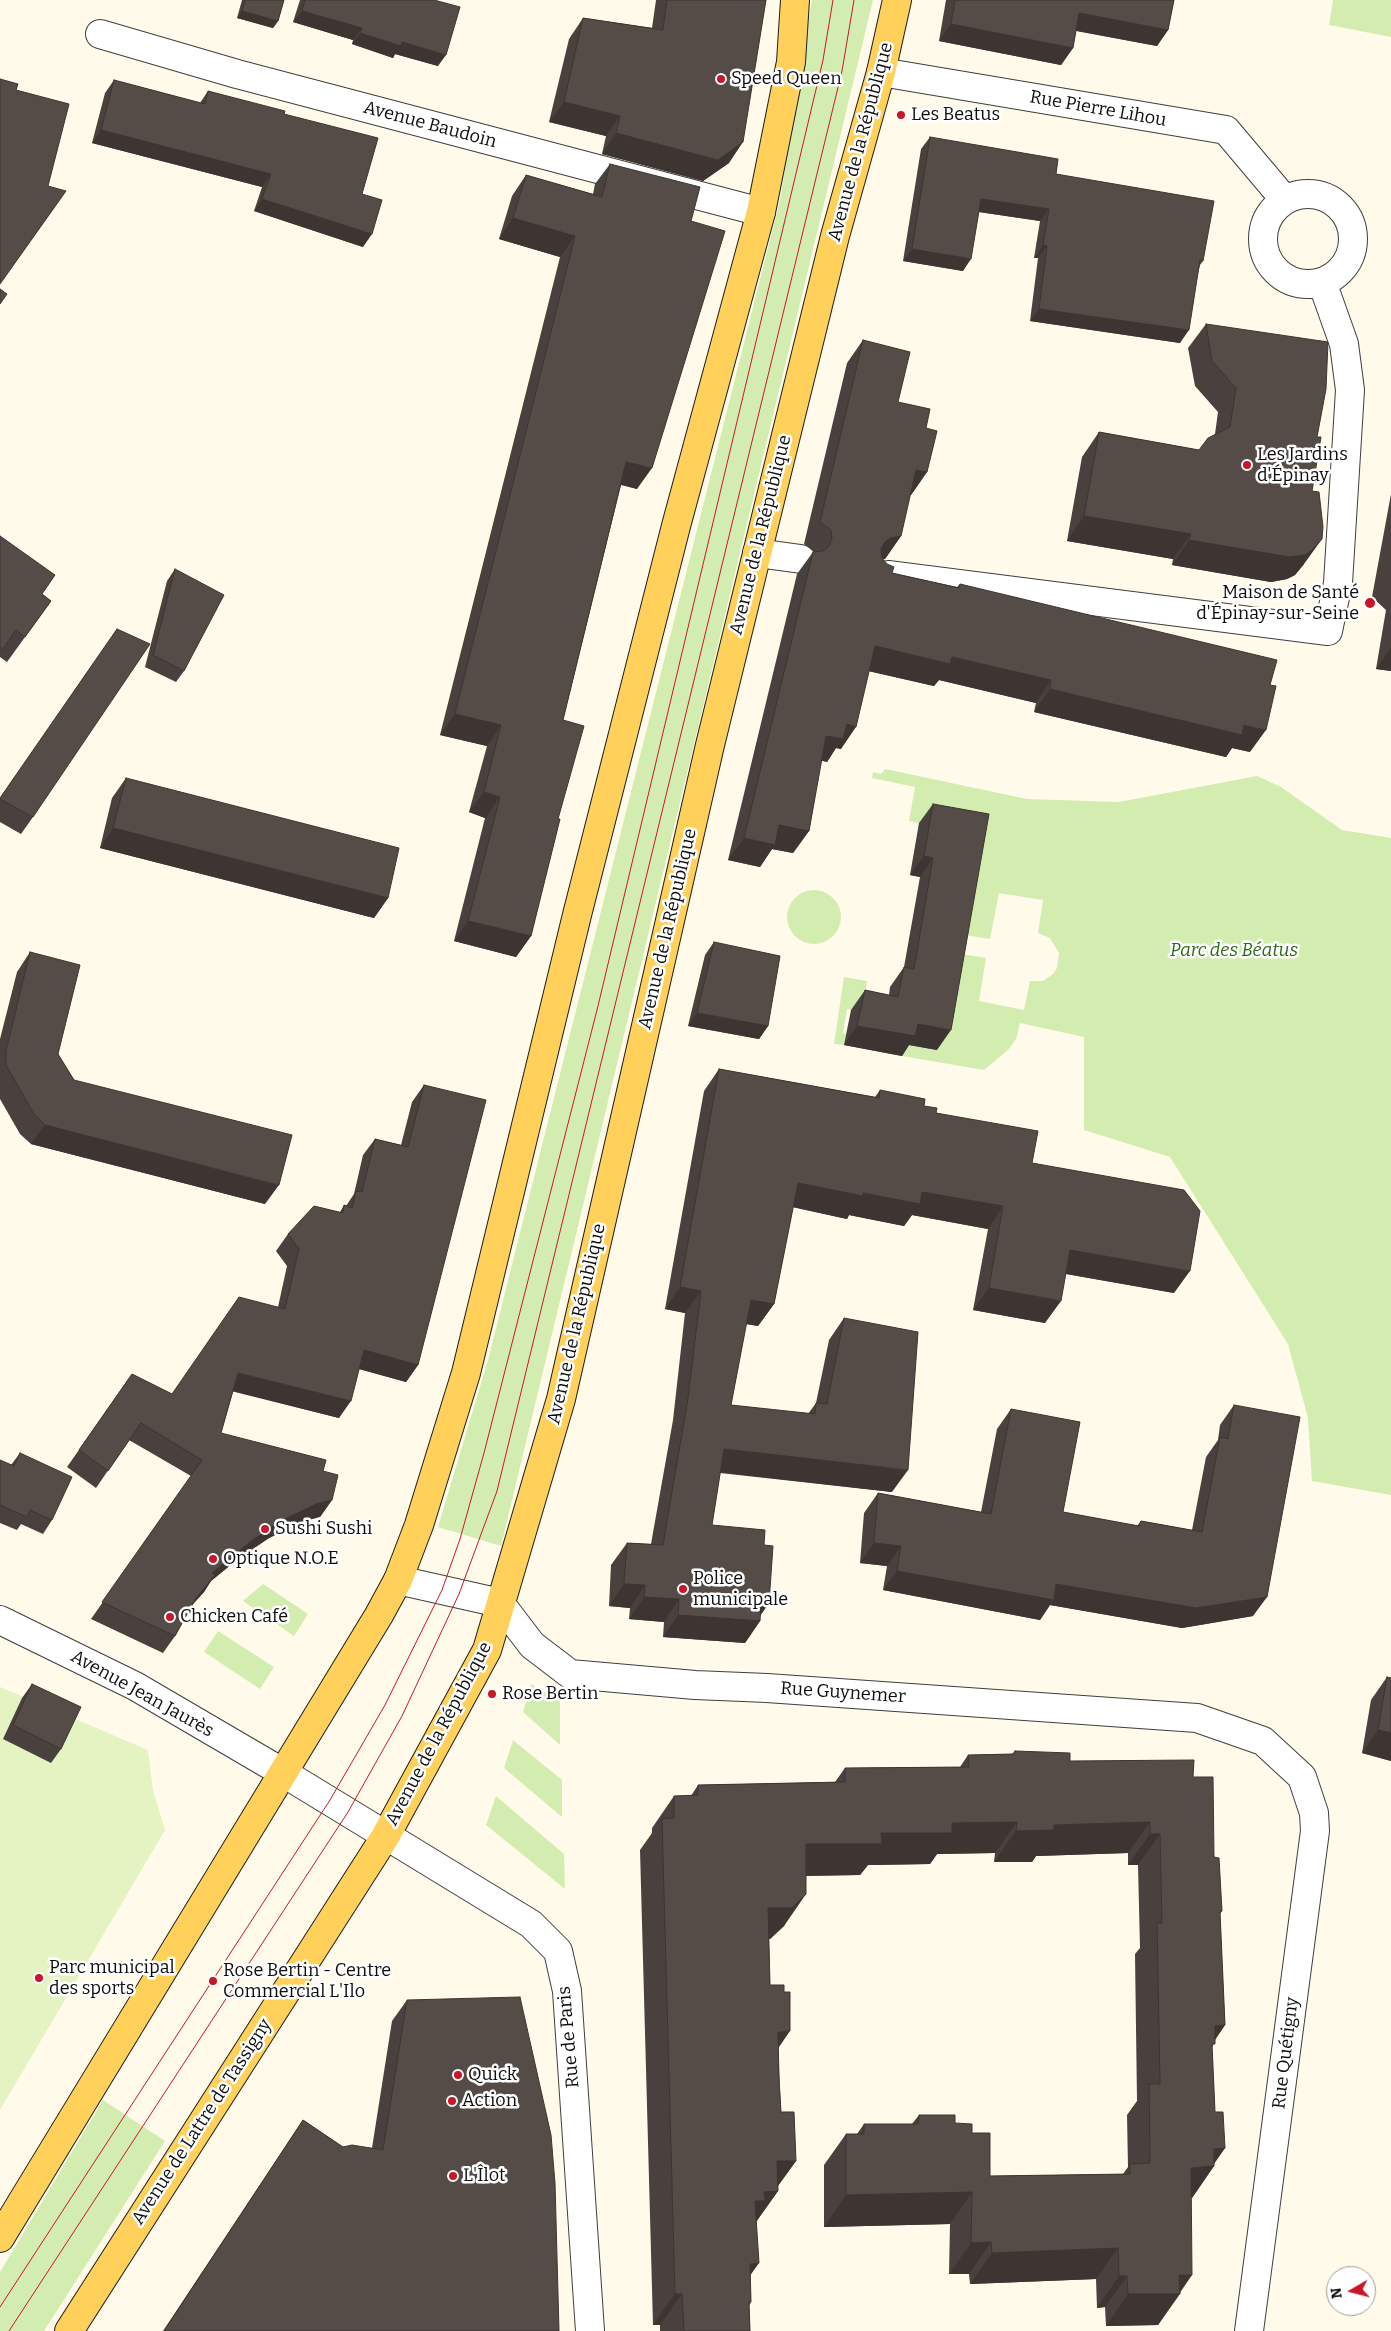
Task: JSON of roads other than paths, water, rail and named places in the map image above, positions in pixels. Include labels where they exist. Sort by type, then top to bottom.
[{"type":"main road","points":[[0,2238],[398,1580],[419,1525],[466,1373],[580,906],[676,526],[761,212],[791,62],[794,0]]},
{"type":"main road","name":"Avenue de la République","points":[[385,1837],[488,1650],[500,1603],[561,1399],[710,745],[835,236],[881,72],[897,0]]},
{"type":"main road","name":"Avenue de Lattre de Tassigny","points":[[69,2331],[385,1837]]},
{"type":"street","name":"Avenue Baudoin","points":[[100,34],[237,74],[761,212]]},
{"type":"street","name":"Rue Pierre Lihou","points":[[881,72],[1226,130],[1285,200]]},
{"type":"street","points":[[1310,194],[1323,196],[1335,202],[1344,211],[1350,224],[1353,238],[1348,259],[1335,276],[1322,282],[1308,284],[1294,282],[1280,275],[1271,264],[1265,251],[1263,236],[1266,222],[1274,210],[1285,200],[1310,194]]},
{"type":"street","points":[[881,574],[1328,631],[1338,583],[1350,390],[1344,344],[1322,282]]},
{"type":"street","points":[[757,553],[801,558]]},
{"type":"street","points":[[398,1580],[500,1603]]},
{"type":"street","name":"Rue Guynemer","points":[[500,1603],[532,1645],[570,1674],[695,1686],[767,1688],[1197,1718],[1263,1741],[1302,1777]]},
{"type":"street","name":"Avenue Jean Jaurès","points":[[0,1620],[135,1686],[330,1800],[385,1837]]},
{"type":"street","name":"Rue Quétigny","points":[[1249,2331],[1315,1831],[1314,1813],[1302,1777]]},
{"type":"street","name":"Rue de Paris","points":[[385,1837],[531,1924],[558,1951],[567,1991],[590,2331]]},
{"type":"tram line","points":[[0,2307],[330,1800],[385,1705],[442,1590],[460,1539],[484,1453],[598,1006],[823,60],[833,0]]},
{"type":"tram line","points":[[9,2331],[348,1812],[402,1716],[459,1594],[497,1491],[842,71],[854,0]]},
{"type":"place","name":"Speed Queen","points":[[721,79]]},
{"type":"place","name":"Les Beatus","points":[[901,115]]},
{"type":"place","name":"Les Jardins d'Épinay","points":[[1247,465]]},
{"type":"place","name":"Maison de Santé d'Épinay-sur-Seine","points":[[1370,603]]},
{"type":"place","name":"Sushi Sushi","points":[[265,1529]]},
{"type":"place","name":"Optique N.O.E","points":[[213,1559]]},
{"type":"place","name":"Police municipale","points":[[683,1589]]},
{"type":"place","name":"Chicken Café","points":[[170,1617]]},
{"type":"place","name":"Rose Bertin","points":[[492,1694]]},
{"type":"place","name":"Parc municipal des sports","points":[[39,1978]]},
{"type":"place","name":"Rose Bertin - Centre Commercial L'Ilo","points":[[213,1981]]},
{"type":"place","name":"Quick","points":[[458,2075]]},
{"type":"place","name":"Action","points":[[452,2101]]},
{"type":"place","name":"L'Îlot","points":[[453,2176]]},
{"type":"park label","name":"Parc des Béatus","points":[[1234,951]]}]
